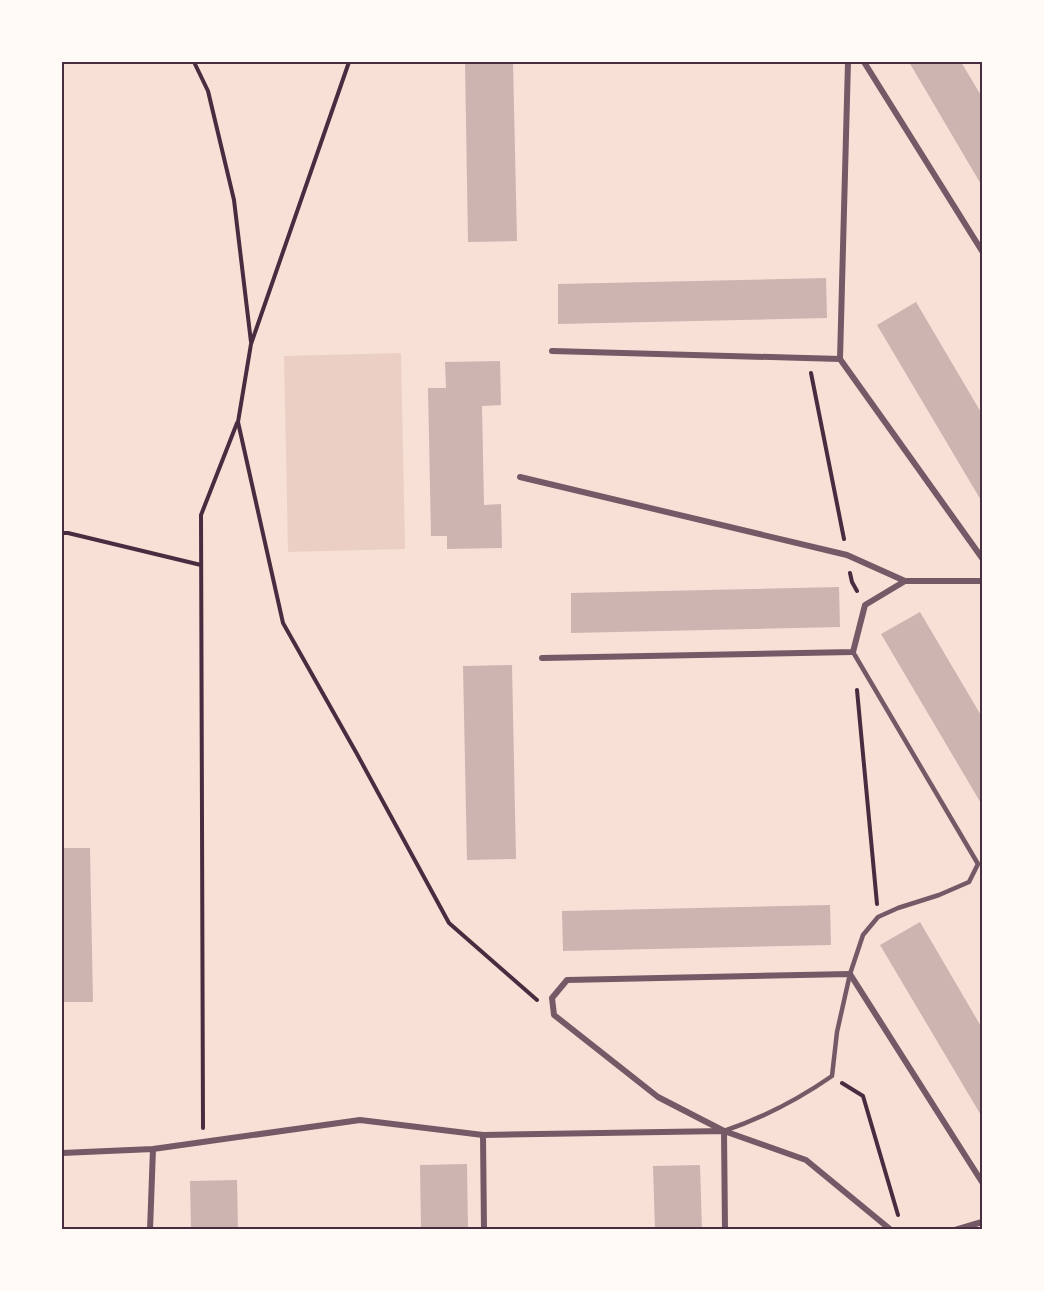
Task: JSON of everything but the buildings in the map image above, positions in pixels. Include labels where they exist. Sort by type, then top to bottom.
[{"type":"street","points":[[848,62],[840,359],[982,558]]},
{"type":"street","points":[[864,62],[982,251]]},
{"type":"street","points":[[552,351],[840,359]]},
{"type":"street","points":[[520,477],[847,555],[905,580],[982,581]]},
{"type":"street","points":[[542,658],[853,652],[865,605],[905,580]]},
{"type":"street","points":[[891,1230],[806,1160],[724,1131],[658,1097],[554,1015],[552,998],[567,980],[850,974],[982,1182]]},
{"type":"street","points":[[62,1153],[153,1149],[360,1120],[483,1135],[724,1131]]},
{"type":"street","points":[[724,1131],[725,1230]]},
{"type":"street","points":[[483,1135],[484,1230]]},
{"type":"street","points":[[150,1230],[153,1149]]},
{"type":"street","points":[[955,1230],[980,1225]]},
{"type":"lane","points":[[724,1131],[750,1122],[811,1090],[832,1076],[837,1032],[850,974],[863,935],[878,917],[969,882],[978,864],[853,652]]},
{"type":"path","points":[[194,62],[208,91],[234,200],[252,344]]},
{"type":"path","points":[[203,1142],[201,514],[238,422],[252,344],[349,62]]},
{"type":"path","points":[[808,358],[852,582],[865,605]]},
{"type":"path","points":[[238,422],[283,623],[449,923],[554,1015]]},
{"type":"path","points":[[62,533],[201,565]]},
{"type":"path","points":[[857,687],[878,917]]},
{"type":"path","points":[[832,1076],[863,1096],[899,1218]]},
{"type":"shaded area","points":[[401,353],[405,549],[288,552],[284,356]]}]
